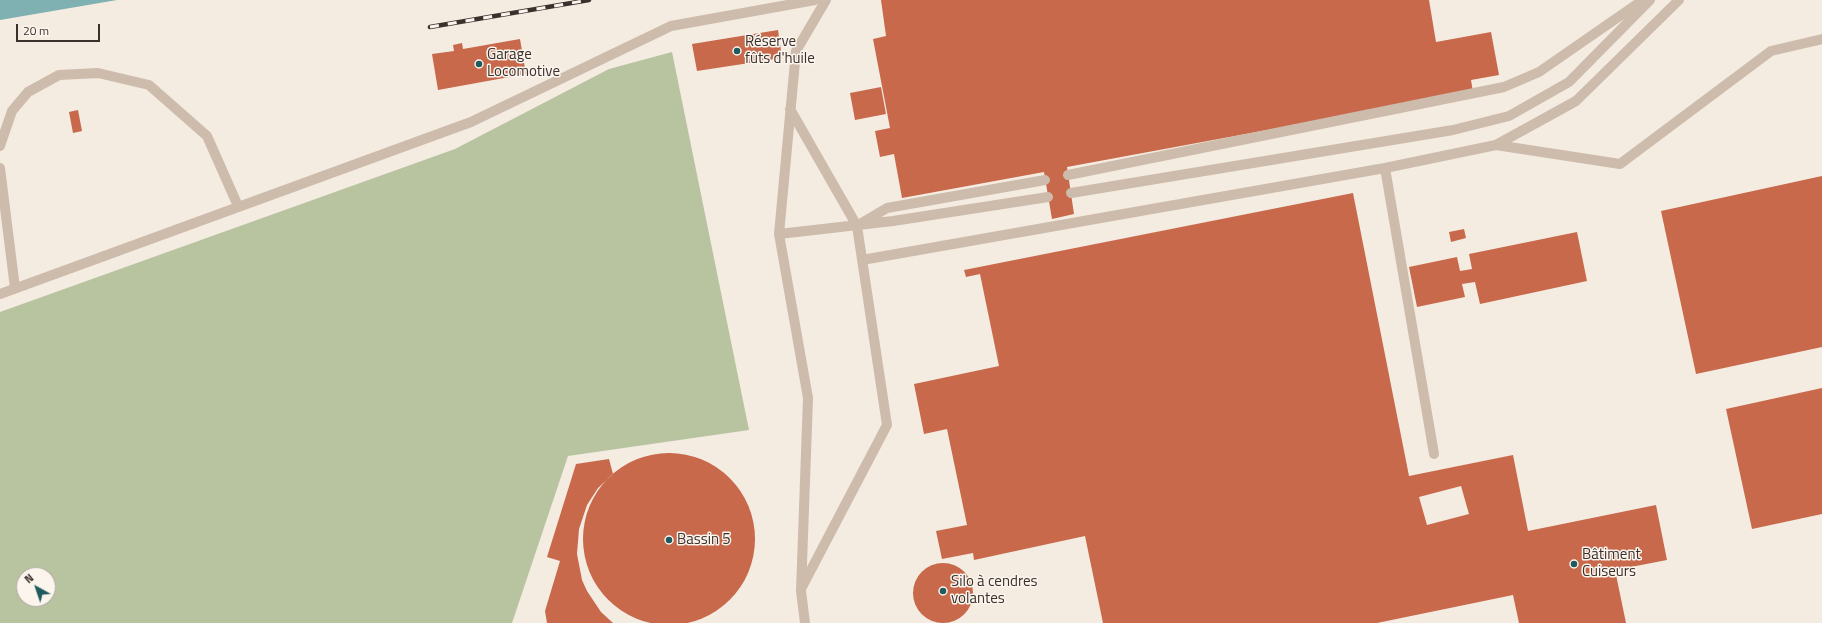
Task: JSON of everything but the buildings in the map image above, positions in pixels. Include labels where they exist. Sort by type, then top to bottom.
[{"type":"lane","points":[[0,294],[472,122],[671,26],[815,0]]},
{"type":"lane","points":[[805,623],[800,591],[808,398],[779,234],[796,51],[826,0]]},
{"type":"lane","points":[[1068,175],[1504,86],[1539,72],[1643,0]]},
{"type":"lane","points":[[1071,193],[1453,130],[1508,116],[1569,82],[1650,0]]},
{"type":"lane","points":[[862,260],[1385,168],[1496,145],[1576,101],[1679,0]]},
{"type":"lane","points":[[1496,145],[1620,164],[1771,51],[1822,39]]},
{"type":"lane","points":[[0,146],[12,111],[28,92],[59,75],[98,73],[149,85],[207,136],[238,206]]},
{"type":"lane","points":[[790,109],[857,226],[887,425],[800,591]]},
{"type":"lane","points":[[0,168],[15,288]]},
{"type":"lane","points":[[1385,168],[1434,454]]},
{"type":"lane","points":[[857,226],[887,208],[1045,180]]},
{"type":"lane","points":[[779,234],[857,226],[1048,197]]},
{"type":"green space","points":[[672,52],[749,430],[568,456],[512,623],[0,623],[0,312],[455,149],[609,69]]},
{"type":"water","points":[[0,0],[117,0],[0,20]]},
{"type":"railway","points":[[430,27],[589,0]]},
{"type":"place","name":"Réserve fûts d'huile","points":[[737,51]]},
{"type":"place","name":"Garage Locomotive","points":[[479,64]]},
{"type":"place","name":"Bassin 5","points":[[669,540]]},
{"type":"place","name":"Bâtiment Cuiseurs","points":[[1574,564]]},
{"type":"place","name":"Silo à cendres volantes","points":[[943,591]]}]
